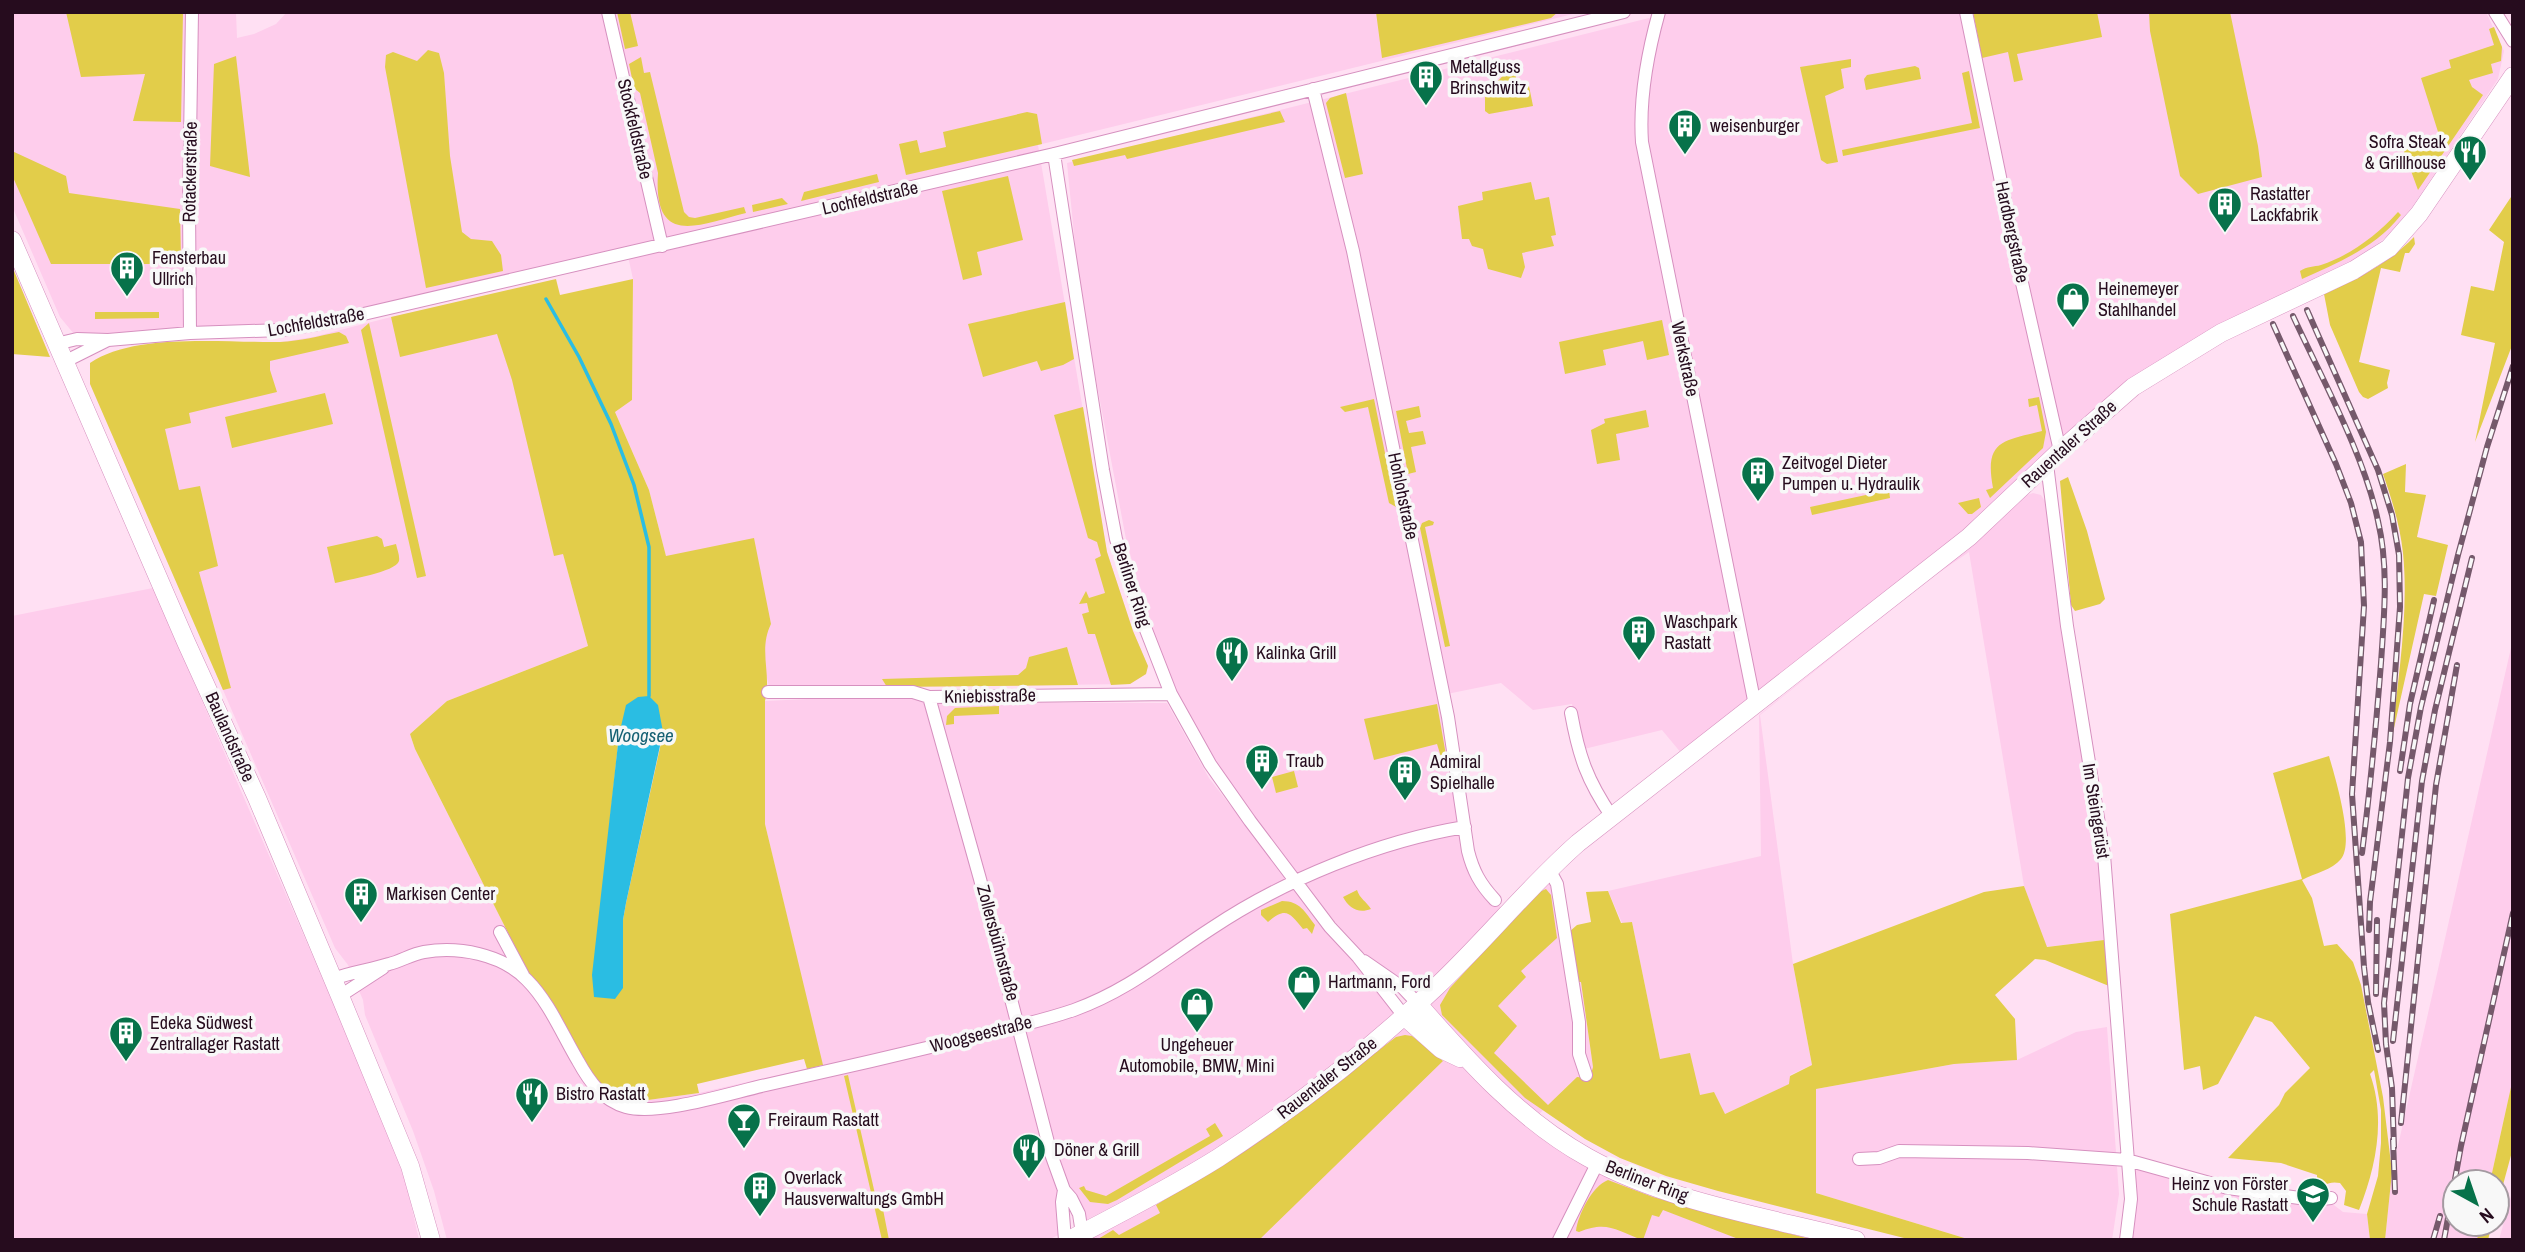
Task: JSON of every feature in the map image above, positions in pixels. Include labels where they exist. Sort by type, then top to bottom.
[{"type":"street","name":"Rotackerstraße","points":[[190,332],[192,12]]},
{"type":"street","name":"Stockfeldstraße","points":[[608,12],[662,246]]},
{"type":"street","name":"Lochfeldstraße","points":[[56,344],[190,332],[242,333],[304,327],[1054,154],[1624,12]]},
{"type":"street","name":"Werkstraße","points":[[1659,12],[1643,81],[1642,142],[1755,705]]},
{"type":"street","name":"Hardbergstraße","points":[[1966,12],[2020,274],[2054,457]]},
{"type":"street","points":[[2495,12],[2513,41]]},
{"type":"street","name":"Rauentaler Straße","points":[[1075,1238],[1157,1194],[1227,1151],[1337,1072],[1418,1004],[1495,928],[1549,869],[1969,537],[2133,387],[2169,363],[2240,323],[2354,270],[2389,248],[2419,214],[2513,76]]},
{"type":"street","name":"Hohlohstraße","points":[[1314,89],[1353,251],[1407,514],[1448,717],[1473,871],[1479,883],[1495,900]]},
{"type":"street","name":"Berliner Ring","points":[[1054,154],[1102,470],[1116,539],[1141,617],[1171,694],[1210,764],[1330,927],[1358,957],[1404,1016],[1441,1049],[1468,1062]]},
{"type":"street","name":"Baulandstraße","points":[[12,240],[237,752],[336,987],[410,1166],[431,1240]]},
{"type":"street","name":"Lochfeldstraße","points":[[64,362],[108,340]]},
{"type":"street","name":"Im Steingerüst","points":[[2054,457],[2069,639],[2104,855],[2131,1199],[2126,1240]]},
{"type":"street","name":"Kniebisstraße","points":[[768,692],[913,692],[929,697],[1171,694]]},
{"type":"street","name":"Zollersbühnstraße","points":[[929,697],[1052,1154],[1064,1190],[1079,1214],[1075,1238]]},
{"type":"street","points":[[1571,713],[1585,772],[1612,817]]},
{"type":"street","name":"Woogseestraße","points":[[336,987],[422,952],[451,950],[490,958],[509,966],[538,992],[587,1077],[601,1094],[626,1107],[645,1110],[686,1103],[1065,1013],[1111,995],[1135,982],[1213,927],[1296,883],[1377,849],[1434,832],[1465,827]]},
{"type":"street","points":[[1549,869],[1557,884],[1579,1022],[1579,1054],[1586,1076]]},
{"type":"street","name":"Woogseestraße","points":[[500,932],[525,978]]},
{"type":"street","name":"Berliner Ring","points":[[1358,957],[1383,972],[1418,1004],[1468,1062],[1533,1120],[1598,1163],[1661,1189],[1856,1240]]},
{"type":"street","points":[[1859,1159],[1879,1158],[1899,1150],[2028,1153],[2127,1160],[2228,1188],[2314,1200],[2331,1198]]},
{"type":"street","points":[[1559,1240],[1598,1163]]},
{"type":"street","name":"Zollersbühnstraße","points":[[1064,1190],[1062,1202],[1075,1238]]},
{"type":"shaded area","points":[[12,12],[236,12],[237,38],[276,24],[287,12],[1581,12],[1038,145],[1107,552],[1133,631],[1148,666],[1146,674],[1130,684],[769,687],[764,665],[765,636],[771,624],[666,556],[649,490],[615,412],[632,400],[633,279],[626,247],[416,297],[276,324],[190,333],[74,334],[60,317],[12,206]]},
{"type":"shaded area","points":[[66,12],[183,12],[181,122],[133,121],[145,74],[81,77]]},
{"type":"shaded area","points":[[617,12],[630,12],[638,46],[625,49]]},
{"type":"shaded area","points":[[1376,12],[1558,12],[1551,18],[1382,58]]},
{"type":"shaded area","points":[[1673,12],[2486,12],[2504,51],[2498,79],[2413,206],[2389,235],[2358,258],[2218,326],[1964,533],[1682,754],[1662,730],[1580,750],[1572,704],[1533,710],[1501,683],[1442,695],[1465,849],[1486,894],[1505,911],[1411,1004],[1336,923],[1298,877],[1212,761],[1182,706],[1147,616],[1126,539],[1080,295],[1067,163]]},
{"type":"shaded area","points":[[1973,12],[2097,12],[2102,37],[2017,54],[2023,80],[2014,82],[2008,52],[1982,58]]},
{"type":"shaded area","points":[[2149,12],[2230,12],[2262,177],[2198,194],[2180,176],[2150,31]]},
{"type":"shaded area","points":[[2494,27],[2502,47],[2501,61],[2491,64],[2493,73],[2469,80],[2472,87],[2483,95],[2418,190],[2403,149],[2439,135],[2421,78],[2451,68],[2449,60],[2494,45],[2489,29]]},
{"type":"shaded area","points":[[428,50],[439,53],[444,73],[450,156],[462,232],[471,239],[492,241],[501,255],[503,271],[426,288],[385,67],[386,55],[393,52],[417,61]]},
{"type":"shaded area","points":[[236,56],[250,177],[210,166],[214,64]]},
{"type":"shaded area","points":[[641,57],[644,73],[650,72],[684,212],[695,218],[744,207],[746,213],[682,226],[671,222],[663,213],[658,197],[658,173],[640,93],[634,88],[629,64]]},
{"type":"shaded area","points":[[1851,59],[1851,67],[1841,69],[1844,88],[1825,96],[1838,162],[1827,164],[1821,160],[1800,67]]},
{"type":"shaded area","points":[[1915,66],[1919,68],[1921,79],[1866,90],[1864,79],[1867,75]]},
{"type":"shaded area","points":[[1511,67],[1516,73],[1516,83],[1528,81],[1533,106],[1489,114],[1485,111],[1485,95]]},
{"type":"shaded area","points":[[1969,71],[1980,128],[1843,156],[1842,150],[1972,123],[1962,73]]},
{"type":"shaded area","points":[[1346,93],[1363,174],[1345,178],[1326,103],[1330,98]]},
{"type":"shaded area","points":[[1280,111],[1285,122],[1127,159],[1125,155],[1074,166],[1072,160]]},
{"type":"shaded area","points":[[1027,112],[1037,114],[1042,144],[906,175],[899,144],[917,140],[920,153],[946,147],[943,132]]},
{"type":"shaded area","points":[[12,151],[66,176],[69,193],[180,209],[181,259],[159,259],[158,264],[51,264],[12,175]]},
{"type":"shaded area","points":[[877,174],[879,182],[801,201],[804,192]]},
{"type":"shaded area","points":[[1008,176],[1023,240],[977,252],[982,275],[963,280],[942,191]]},
{"type":"shaded area","points":[[1531,182],[1535,200],[1549,197],[1556,235],[1551,236],[1554,246],[1522,253],[1525,267],[1521,278],[1488,269],[1483,249],[1472,246],[1469,239],[1462,239],[1458,206],[1483,200],[1482,192]]},
{"type":"shaded area","points":[[2513,194],[2513,343],[2475,442],[2495,343],[2461,335],[2471,286],[2494,291],[2504,242],[2489,230]]},
{"type":"shaded area","points":[[782,198],[788,204],[753,212],[752,205]]},
{"type":"shaded area","points":[[2398,212],[2401,215],[2380,237],[2343,260],[2302,279],[2300,271],[2332,261],[2353,250]]},
{"type":"shaded area","points":[[2414,237],[2415,244],[2409,253],[2405,253],[2400,272],[2381,268],[2359,362],[2390,370],[2388,388],[2368,399],[2359,392],[2330,325],[2324,294],[2372,270]]},
{"type":"shaded area","points":[[12,266],[50,357],[12,354]]},
{"type":"shaded area","points":[[556,279],[560,295],[633,279],[632,400],[615,412],[649,490],[666,556],[754,538],[771,624],[765,653],[765,824],[823,1065],[807,1069],[804,1059],[697,1084],[699,1093],[619,1104],[601,1094],[538,992],[415,749],[410,734],[447,701],[588,646],[563,554],[554,556],[512,380],[497,334],[400,357],[391,317]],"holes":[[[619,735],[661,743],[623,920],[623,988],[599,925]]]},
{"type":"shaded area","points":[[493,295],[588,646],[447,701],[410,734],[415,749],[538,992],[619,1104],[699,1093],[822,1065],[765,824],[765,701],[911,694],[925,702],[1167,703],[1209,778],[1289,881],[1134,978],[1057,1012],[1015,1021],[1067,1231],[1048,1240],[447,1240],[434,1191],[413,1131],[365,1015],[363,1000],[348,965],[335,948],[223,690],[199,627],[146,363],[313,337]]},
{"type":"shaded area","points":[[1065,302],[1074,359],[1041,371],[1037,361],[983,377],[968,324]]},
{"type":"shaded area","points":[[95,312],[159,312],[159,318],[95,319]]},
{"type":"shaded area","points":[[1662,320],[1669,355],[1647,360],[1643,341],[1603,350],[1606,365],[1565,374],[1559,342]]},
{"type":"shaded area","points":[[369,323],[426,576],[417,578],[361,330]]},
{"type":"shaded area","points":[[339,332],[346,336],[349,343],[270,361],[277,392],[189,413],[191,423],[165,429],[179,490],[200,486],[218,566],[199,572],[231,688],[223,690],[90,384],[90,363],[109,353],[155,343],[280,342]]},
{"type":"shaded area","points":[[325,393],[333,424],[232,448],[225,417]]},
{"type":"shaded area","points":[[2039,397],[2046,432],[2043,448],[1990,498],[1986,490],[1993,488],[1991,460],[1994,452],[2007,441],[2042,431],[2037,405],[2029,407],[2028,399]]},
{"type":"shaded area","points":[[1374,399],[1396,507],[1389,503],[1368,407],[1345,412],[1340,407]]},
{"type":"shaded area","points":[[1419,406],[1421,417],[1406,421],[1409,433],[1423,431],[1426,444],[1411,447],[1416,472],[1408,474],[1396,411]]},
{"type":"shaded area","points":[[1083,407],[1107,552],[1133,631],[1148,666],[1146,674],[1130,684],[1111,685],[1095,634],[1088,634],[1082,614],[1089,612],[1087,603],[1079,604],[1086,591],[1089,598],[1105,593],[1095,559],[1101,556],[1097,542],[1088,538],[1054,415]]},
{"type":"shaded area","points":[[1646,410],[1649,427],[1616,434],[1620,460],[1597,464],[1591,430],[1605,423],[1604,419]]},
{"type":"shaded area","points":[[2406,464],[2405,492],[2426,495],[2417,537],[2448,545],[2436,596],[2424,594],[2392,737],[2405,599],[2400,532],[2383,474]]},
{"type":"shaded area","points":[[2068,477],[2087,531],[2105,599],[2100,604],[2075,611],[2071,605],[2060,481]]},
{"type":"shaded area","points":[[1889,490],[1890,498],[1812,515],[1810,507]]},
{"type":"shaded area","points":[[2027,495],[2041,495],[2046,503],[2102,887],[2104,940],[2046,947],[2024,886],[1969,552],[1931,578],[1760,715],[1793,964],[1812,1065],[1790,1075],[1790,1084],[1725,1114],[1700,1096],[1660,1059],[1632,922],[1622,923],[1608,891],[1761,856],[1759,715],[1925,581],[1967,551]]},
{"type":"shaded area","points":[[1979,498],[1981,507],[1972,514],[1968,514],[1958,503]]},
{"type":"shaded area","points":[[1429,520],[1434,522],[1433,525],[1425,527],[1450,646],[1445,647],[1420,528],[1422,523]]},
{"type":"shaded area","points":[[377,536],[382,539],[384,547],[396,544],[399,561],[396,565],[381,572],[335,583],[327,547]]},
{"type":"shaded area","points":[[153,588],[389,1132],[407,1187],[419,1240],[12,1240],[12,616]]},
{"type":"shaded area","points":[[2513,639],[2513,1078],[2493,1168],[2441,1168],[2441,1238],[2477,1240],[2385,1240],[2392,1172]]},
{"type":"shaded area","points":[[1067,647],[1078,685],[887,687],[882,679],[1018,675],[1026,668],[1029,657]]},
{"type":"shaded area","points":[[1437,704],[1446,755],[1441,757],[1437,744],[1374,760],[1364,719]]},
{"type":"shaded area","points":[[999,706],[999,714],[954,716],[954,724],[946,725],[947,716],[955,708]]},
{"type":"shaded area","points":[[2329,756],[2345,824],[2345,851],[2333,866],[2302,880],[2312,898],[2324,946],[2337,944],[2353,962],[2361,985],[2383,1097],[2392,1172],[2385,1240],[2370,1240],[2367,1214],[2378,1176],[2381,1143],[2381,1110],[2374,1070],[2370,1074],[2377,1108],[2377,1143],[2359,1210],[2344,1205],[2346,1191],[2340,1183],[2326,1184],[2316,1193],[2312,1190],[2317,1175],[2281,1163],[2228,1158],[2310,1068],[2272,1022],[2255,1016],[2218,1084],[2203,1090],[2200,1066],[2184,1070],[2170,914],[2302,879],[2273,773]]},
{"type":"shaded area","points":[[1294,771],[1298,787],[1276,793],[1272,777]]},
{"type":"shaded area","points":[[1552,866],[1576,982],[1581,982],[1593,1067],[1591,1078],[1577,1077],[1536,1117],[1416,1009]]},
{"type":"shaded area","points":[[2024,886],[2047,947],[2104,940],[2109,986],[2045,960],[2035,959],[1995,995],[2015,1019],[2017,1060],[1954,1064],[1816,1089],[1816,1193],[1971,1240],[1912,1240],[1718,1191],[1666,1176],[1620,1158],[1585,1139],[1525,1098],[1442,1015],[1440,1005],[1450,988],[1537,893],[1546,889],[1551,895],[1557,938],[1521,971],[1526,977],[1498,1006],[1517,1026],[1494,1053],[1548,1105],[1577,1077],[1590,1078],[1593,1067],[1581,982],[1576,982],[1569,932],[1577,925],[1591,922],[1586,892],[1608,891],[1621,923],[1632,922],[1660,1059],[1690,1053],[1700,1095],[1714,1092],[1725,1114],[1789,1084],[1790,1076],[1812,1065],[1793,964],[1984,892]]},
{"type":"shaded area","points":[[1293,889],[1406,1008],[1286,1103],[1236,1137],[1184,1169],[1075,1226],[1023,1028],[1070,1015],[1248,910]]},
{"type":"shaded area","points":[[1357,890],[1371,909],[1358,910],[1345,901],[1343,897]]},
{"type":"shaded area","points":[[1282,901],[1298,905],[1305,912],[1315,925],[1312,934],[1287,914],[1279,914],[1268,922],[1261,915],[1261,910]]},
{"type":"shaded area","points":[[1410,1015],[1585,1159],[1846,1240],[1078,1240],[1186,1178]]},
{"type":"shaded area","points":[[2107,1027],[2119,1194],[2112,1240],[1971,1240],[1816,1193],[1816,1089],[1954,1064],[2017,1060],[2076,1032]]},
{"type":"shaded area","points":[[1412,1036],[1443,1061],[1259,1240],[1098,1239],[1113,1230],[1119,1235],[1160,1213],[1156,1205],[1260,1140],[1396,1037]]},
{"type":"shaded area","points":[[848,1075],[875,1194],[880,1194],[889,1240],[882,1240],[844,1076]]},
{"type":"shaded area","points":[[2513,1078],[2513,1148],[2508,1168],[2493,1168]]},
{"type":"shaded area","points":[[1215,1123],[1223,1136],[1117,1200],[1108,1204],[1090,1202],[1079,1188],[1084,1186],[1086,1190],[1106,1196],[1210,1136],[1206,1129]]},
{"type":"shaded area","points":[[2130,1164],[2330,1202],[2343,1212],[2367,1214],[2370,1240],[2126,1240]]},
{"type":"shaded area","points":[[1608,1180],[1653,1197],[1814,1240],[1741,1240],[1663,1210],[1659,1217],[1652,1215],[1643,1240],[1605,1227],[1576,1231],[1587,1202],[1597,1188]]},
{"type":"shaded area","points":[[2513,1189],[2513,1240],[2499,1240],[2511,1238]]},
{"type":"water","name":"Woogsee","points":[[649,696],[658,705],[663,732],[623,920],[623,988],[615,999],[594,997],[592,975],[619,735],[626,705],[638,697]]},
{"type":"waterway","points":[[546,299],[579,357],[611,424],[634,485],[649,547],[649,696]]},
{"type":"railway","points":[[2307,310],[2378,470],[2392,515],[2399,555],[2400,607],[2390,742],[2370,902],[2369,930]]},
{"type":"railway","points":[[2293,316],[2353,443],[2372,496],[2384,556],[2383,628],[2362,853]]},
{"type":"railway","points":[[2273,324],[2336,464],[2351,503],[2361,542],[2364,606],[2352,794],[2364,967],[2378,1050]]},
{"type":"railway","points":[[2394,1147],[2384,1003],[2408,778],[2421,707],[2458,555],[2487,447],[2513,366]]},
{"type":"railway","points":[[2393,1041],[2422,781],[2435,710],[2472,558]]},
{"type":"railway","points":[[2400,771],[2410,704],[2434,600]]},
{"type":"railway","points":[[2401,1123],[2436,785],[2457,665]]},
{"type":"railway","points":[[2444,1240],[2461,1146],[2513,913]]},
{"type":"railway","points":[[2376,994],[2377,920]]},
{"type":"railway","points":[[2393,1140],[2395,1192]]},
{"type":"railway","points":[[2433,1240],[2440,1216]]},
{"type":"place","name":"Metallguss Brinschwitz","points":[[1426,107]]},
{"type":"place","name":"weisenburger","points":[[1685,156]]},
{"type":"place","name":"Sofra Steak & Grillhouse","points":[[2470,182]]},
{"type":"place","name":"Rastatter Lackfabrik","points":[[2225,234]]},
{"type":"place","name":"Fensterbau Ullrich","points":[[127,298]]},
{"type":"place","name":"Heinemeyer Stahlhandel","points":[[2073,329]]},
{"type":"place","name":"Zeitvogel Dieter Pumpen u. Hydraulik","points":[[1758,503]]},
{"type":"place","name":"Waschpark Rastatt","points":[[1639,662]]},
{"type":"place","name":"Kalinka Grill","points":[[1232,683]]},
{"type":"place","name":"Traub","points":[[1262,791]]},
{"type":"place","name":"Admiral Spielhalle","points":[[1405,802]]},
{"type":"place","name":"Markisen Center","points":[[361,924]]},
{"type":"place","name":"Hartmann, Ford","points":[[1304,1012]]},
{"type":"place","name":"Ungeheuer Automobile, BMW, Mini","points":[[1197,1034]]},
{"type":"place","name":"Edeka Südwest Zentrallager Rastatt","points":[[126,1063]]},
{"type":"place","name":"Bistro Rastatt","points":[[532,1124]]},
{"type":"place","name":"Freiraum Rastatt","points":[[744,1150]]},
{"type":"place","name":"Döner & Grill","points":[[1029,1180]]},
{"type":"place","name":"Overlack Hausverwaltungs GmbH","points":[[760,1218]]},
{"type":"place","name":"Heinz von Förster Schule Rastatt","points":[[2313,1224]]}]
